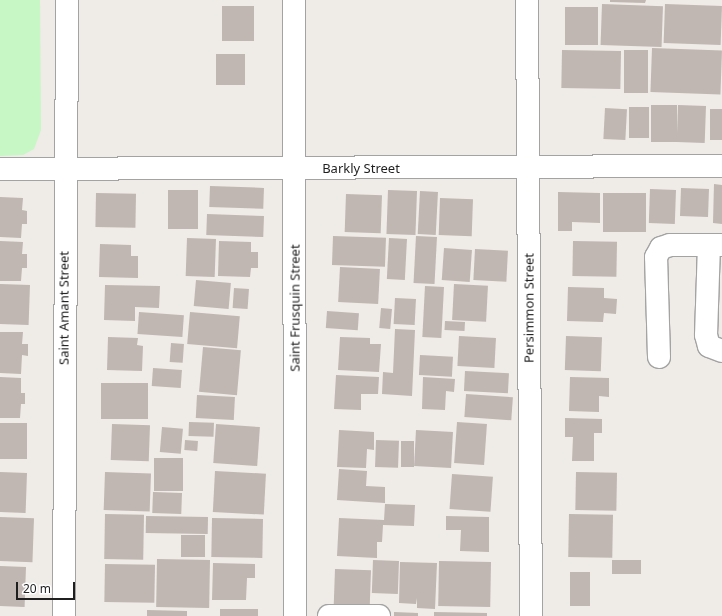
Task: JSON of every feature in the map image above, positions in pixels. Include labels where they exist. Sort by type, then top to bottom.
[{"type":"street","name":"Saint Amant Street","points":[[64,616],[67,0]]},
{"type":"street","name":"Saint Frusquin Street","points":[[294,0],[295,616]]},
{"type":"street","name":"Persimmon Street","points":[[527,0],[531,616]]},
{"type":"street","name":"Barkly Street","points":[[0,169],[722,166]]},
{"type":"street","points":[[659,357],[656,257],[661,248],[670,245],[715,245],[706,335],[709,346],[722,350]]},
{"type":"street","points":[[329,616],[379,616]]},
{"type":"green space","points":[[0,0],[40,0],[41,130],[34,149],[23,155],[0,156]]},
{"type":"building","points":[[610,0],[646,0],[645,3],[610,2]]},
{"type":"building","points":[[602,4],[663,6],[662,47],[601,45]]},
{"type":"building","points":[[665,4],[722,6],[721,45],[664,43]]},
{"type":"building","points":[[222,6],[254,6],[254,41],[222,41]]},
{"type":"building","points":[[565,7],[598,7],[598,45],[565,45]]},
{"type":"building","points":[[652,48],[722,50],[720,94],[650,92]]},
{"type":"building","points":[[562,50],[621,51],[620,89],[561,88]]},
{"type":"building","points":[[624,50],[648,50],[648,93],[624,93]]},
{"type":"building","points":[[216,54],[245,54],[245,85],[216,85]]},
{"type":"building","points":[[651,105],[677,105],[677,142],[651,142]]},
{"type":"building","points":[[678,105],[706,106],[705,143],[677,142]]},
{"type":"building","points":[[629,107],[649,107],[649,138],[629,138]]},
{"type":"building","points":[[605,108],[627,109],[625,140],[603,139]]},
{"type":"building","points":[[710,109],[722,109],[722,140],[710,140]]},
{"type":"building","points":[[714,184],[722,185],[722,224],[713,223]]},
{"type":"building","points":[[210,186],[264,188],[263,209],[209,207]]},
{"type":"building","points":[[681,188],[709,189],[708,217],[680,216]]},
{"type":"building","points":[[650,189],[676,190],[675,224],[649,223]]},
{"type":"building","points":[[168,190],[198,190],[198,229],[168,229]]},
{"type":"building","points":[[388,190],[417,191],[415,235],[386,234]]},
{"type":"building","points":[[420,191],[438,192],[436,235],[418,234]]},
{"type":"building","points":[[558,192],[600,193],[600,223],[572,222],[572,231],[558,231]]},
{"type":"building","points":[[96,193],[136,194],[135,228],[95,227]]},
{"type":"building","points":[[603,193],[646,193],[646,232],[603,232]]},
{"type":"building","points":[[346,194],[382,195],[381,233],[345,232]]},
{"type":"building","points":[[0,197],[23,198],[22,210],[27,211],[27,224],[22,224],[21,238],[0,237]]},
{"type":"building","points":[[440,198],[473,199],[472,236],[439,235]]},
{"type":"building","points":[[207,214],[264,216],[263,237],[206,235]]},
{"type":"building","points":[[333,236],[386,238],[385,267],[332,265]]},
{"type":"building","points":[[416,236],[437,237],[435,284],[414,283]]},
{"type":"building","points":[[187,238],[216,239],[215,277],[186,276]]},
{"type":"building","points":[[389,238],[407,239],[405,280],[387,279]]},
{"type":"building","points":[[0,241],[23,242],[22,254],[27,254],[27,268],[22,268],[21,281],[0,281]]},
{"type":"building","points":[[219,241],[251,242],[251,252],[258,252],[258,268],[251,268],[250,277],[218,276]]},
{"type":"building","points":[[573,241],[617,242],[616,277],[572,276]]},
{"type":"building","points":[[100,244],[131,245],[131,256],[138,256],[138,278],[99,277]]},
{"type":"building","points":[[444,248],[472,250],[470,282],[442,280]]},
{"type":"building","points":[[475,249],[508,251],[506,282],[473,280]]},
{"type":"building","points":[[340,267],[380,269],[378,304],[338,302]]},
{"type":"building","points":[[196,280],[231,283],[229,309],[194,306]]},
{"type":"building","points":[[0,284],[30,285],[29,325],[0,324]]},
{"type":"building","points":[[454,284],[488,286],[486,322],[452,320]]},
{"type":"building","points":[[105,285],[160,286],[159,308],[135,307],[135,321],[104,320]]},
{"type":"building","points":[[425,286],[444,287],[441,338],[422,337]]},
{"type":"building","points":[[568,287],[604,288],[604,298],[617,299],[616,314],[604,313],[603,322],[567,321]]},
{"type":"building","points":[[234,288],[249,289],[248,309],[233,308]]},
{"type":"building","points":[[395,298],[416,299],[415,325],[394,324]]},
{"type":"building","points":[[381,308],[392,309],[390,329],[379,328]]},
{"type":"building","points":[[327,311],[359,313],[358,330],[326,328]]},
{"type":"building","points":[[139,312],[184,315],[182,337],[137,334]]},
{"type":"building","points":[[190,312],[240,316],[237,348],[187,344]]},
{"type":"building","points":[[445,321],[465,322],[465,331],[445,330]]},
{"type":"building","points":[[395,329],[415,330],[412,396],[382,394],[383,372],[393,373]]},
{"type":"building","points":[[0,332],[23,332],[22,344],[28,344],[28,356],[22,355],[21,374],[0,373]]},
{"type":"building","points":[[459,336],[496,338],[494,368],[457,366]]},
{"type":"building","points":[[566,336],[602,337],[601,371],[565,370]]},
{"type":"building","points":[[108,337],[138,338],[137,345],[143,346],[142,371],[107,370]]},
{"type":"building","points":[[340,337],[370,338],[370,344],[381,344],[379,372],[338,370]]},
{"type":"building","points":[[171,343],[184,344],[183,363],[170,362]]},
{"type":"building","points":[[203,347],[241,350],[237,395],[199,392]]},
{"type":"building","points":[[420,355],[453,357],[452,377],[419,375]]},
{"type":"building","points":[[153,368],[182,370],[181,388],[152,386]]},
{"type":"building","points":[[465,371],[509,373],[508,393],[464,391]]},
{"type":"building","points":[[336,375],[379,377],[378,394],[361,394],[361,410],[334,409]]},
{"type":"building","points":[[0,377],[21,378],[21,393],[25,393],[25,404],[21,404],[20,418],[0,418]]},
{"type":"building","points":[[423,377],[455,379],[454,392],[446,391],[445,410],[422,409]]},
{"type":"building","points":[[570,377],[609,378],[609,397],[599,396],[599,412],[569,411]]},
{"type":"building","points":[[101,383],[148,383],[148,419],[101,419]]},
{"type":"building","points":[[466,394],[513,397],[511,420],[464,417]]},
{"type":"building","points":[[197,395],[235,397],[234,420],[196,418]]},
{"type":"building","points":[[565,418],[602,419],[602,433],[594,433],[594,461],[572,461],[573,437],[565,437]]},
{"type":"building","points":[[189,422],[214,423],[213,437],[189,436]]},
{"type":"building","points":[[457,422],[487,424],[484,465],[454,463]]},
{"type":"building","points":[[0,423],[27,423],[27,459],[0,459]]},
{"type":"building","points":[[112,424],[150,425],[149,461],[111,460]]},
{"type":"building","points":[[216,424],[260,427],[257,466],[213,463]]},
{"type":"building","points":[[162,427],[183,429],[181,454],[160,452]]},
{"type":"building","points":[[339,430],[374,432],[374,450],[367,449],[366,468],[337,467]]},
{"type":"building","points":[[416,430],[453,432],[451,468],[414,466]]},
{"type":"building","points":[[185,440],[198,441],[197,451],[184,450]]},
{"type":"building","points":[[376,440],[399,441],[398,468],[375,467]]},
{"type":"building","points":[[401,441],[414,441],[414,467],[401,467]]},
{"type":"building","points":[[154,458],[183,458],[183,491],[154,491]]},
{"type":"building","points":[[339,469],[367,471],[366,486],[385,487],[385,503],[337,500]]},
{"type":"building","points":[[215,471],[266,474],[264,515],[213,512]]},
{"type":"building","points":[[0,472],[27,473],[26,513],[0,512]]},
{"type":"building","points":[[105,472],[151,474],[150,512],[104,510]]},
{"type":"building","points":[[576,472],[617,473],[616,511],[575,510]]},
{"type":"building","points":[[452,474],[493,477],[490,512],[450,509]]},
{"type":"building","points":[[153,492],[182,493],[181,514],[152,513]]},
{"type":"building","points":[[385,504],[415,505],[414,526],[383,525],[382,542],[377,542],[377,558],[337,556],[339,518],[384,520]]},
{"type":"building","points":[[105,514],[144,515],[143,560],[104,559]]},
{"type":"building","points":[[569,514],[613,515],[612,558],[568,557]]},
{"type":"building","points":[[146,516],[208,517],[208,534],[146,533]]},
{"type":"building","points":[[446,516],[489,517],[489,552],[460,551],[461,530],[446,530]]},
{"type":"building","points":[[0,517],[34,518],[32,562],[0,561]]},
{"type":"building","points":[[212,518],[263,519],[262,558],[211,557]]},
{"type":"building","points":[[181,535],[205,535],[205,557],[181,557]]},
{"type":"building","points":[[157,559],[210,560],[209,608],[156,607]]},
{"type":"building","points":[[373,560],[399,561],[398,594],[372,593]]},
{"type":"building","points":[[612,560],[641,560],[641,574],[612,574]]},
{"type":"building","points":[[439,561],[491,562],[490,607],[438,606]]},
{"type":"building","points":[[400,562],[437,563],[435,609],[417,608],[417,598],[416,604],[399,603]]},
{"type":"building","points":[[213,563],[255,564],[255,578],[247,578],[246,600],[212,600]]},
{"type":"building","points":[[105,564],[155,565],[154,603],[104,602]]},
{"type":"building","points":[[0,566],[26,567],[25,607],[0,606]]},
{"type":"building","points":[[335,569],[371,570],[370,606],[334,605]]},
{"type":"building","points":[[570,572],[590,572],[590,606],[570,606]]},
{"type":"building","points":[[220,609],[258,609],[258,616],[220,616]]},
{"type":"building","points":[[147,610],[187,611],[187,616],[147,616]]},
{"type":"building","points":[[394,612],[418,613],[418,616],[394,616]]},
{"type":"building","points":[[434,612],[487,613],[487,616],[434,616]]}]
